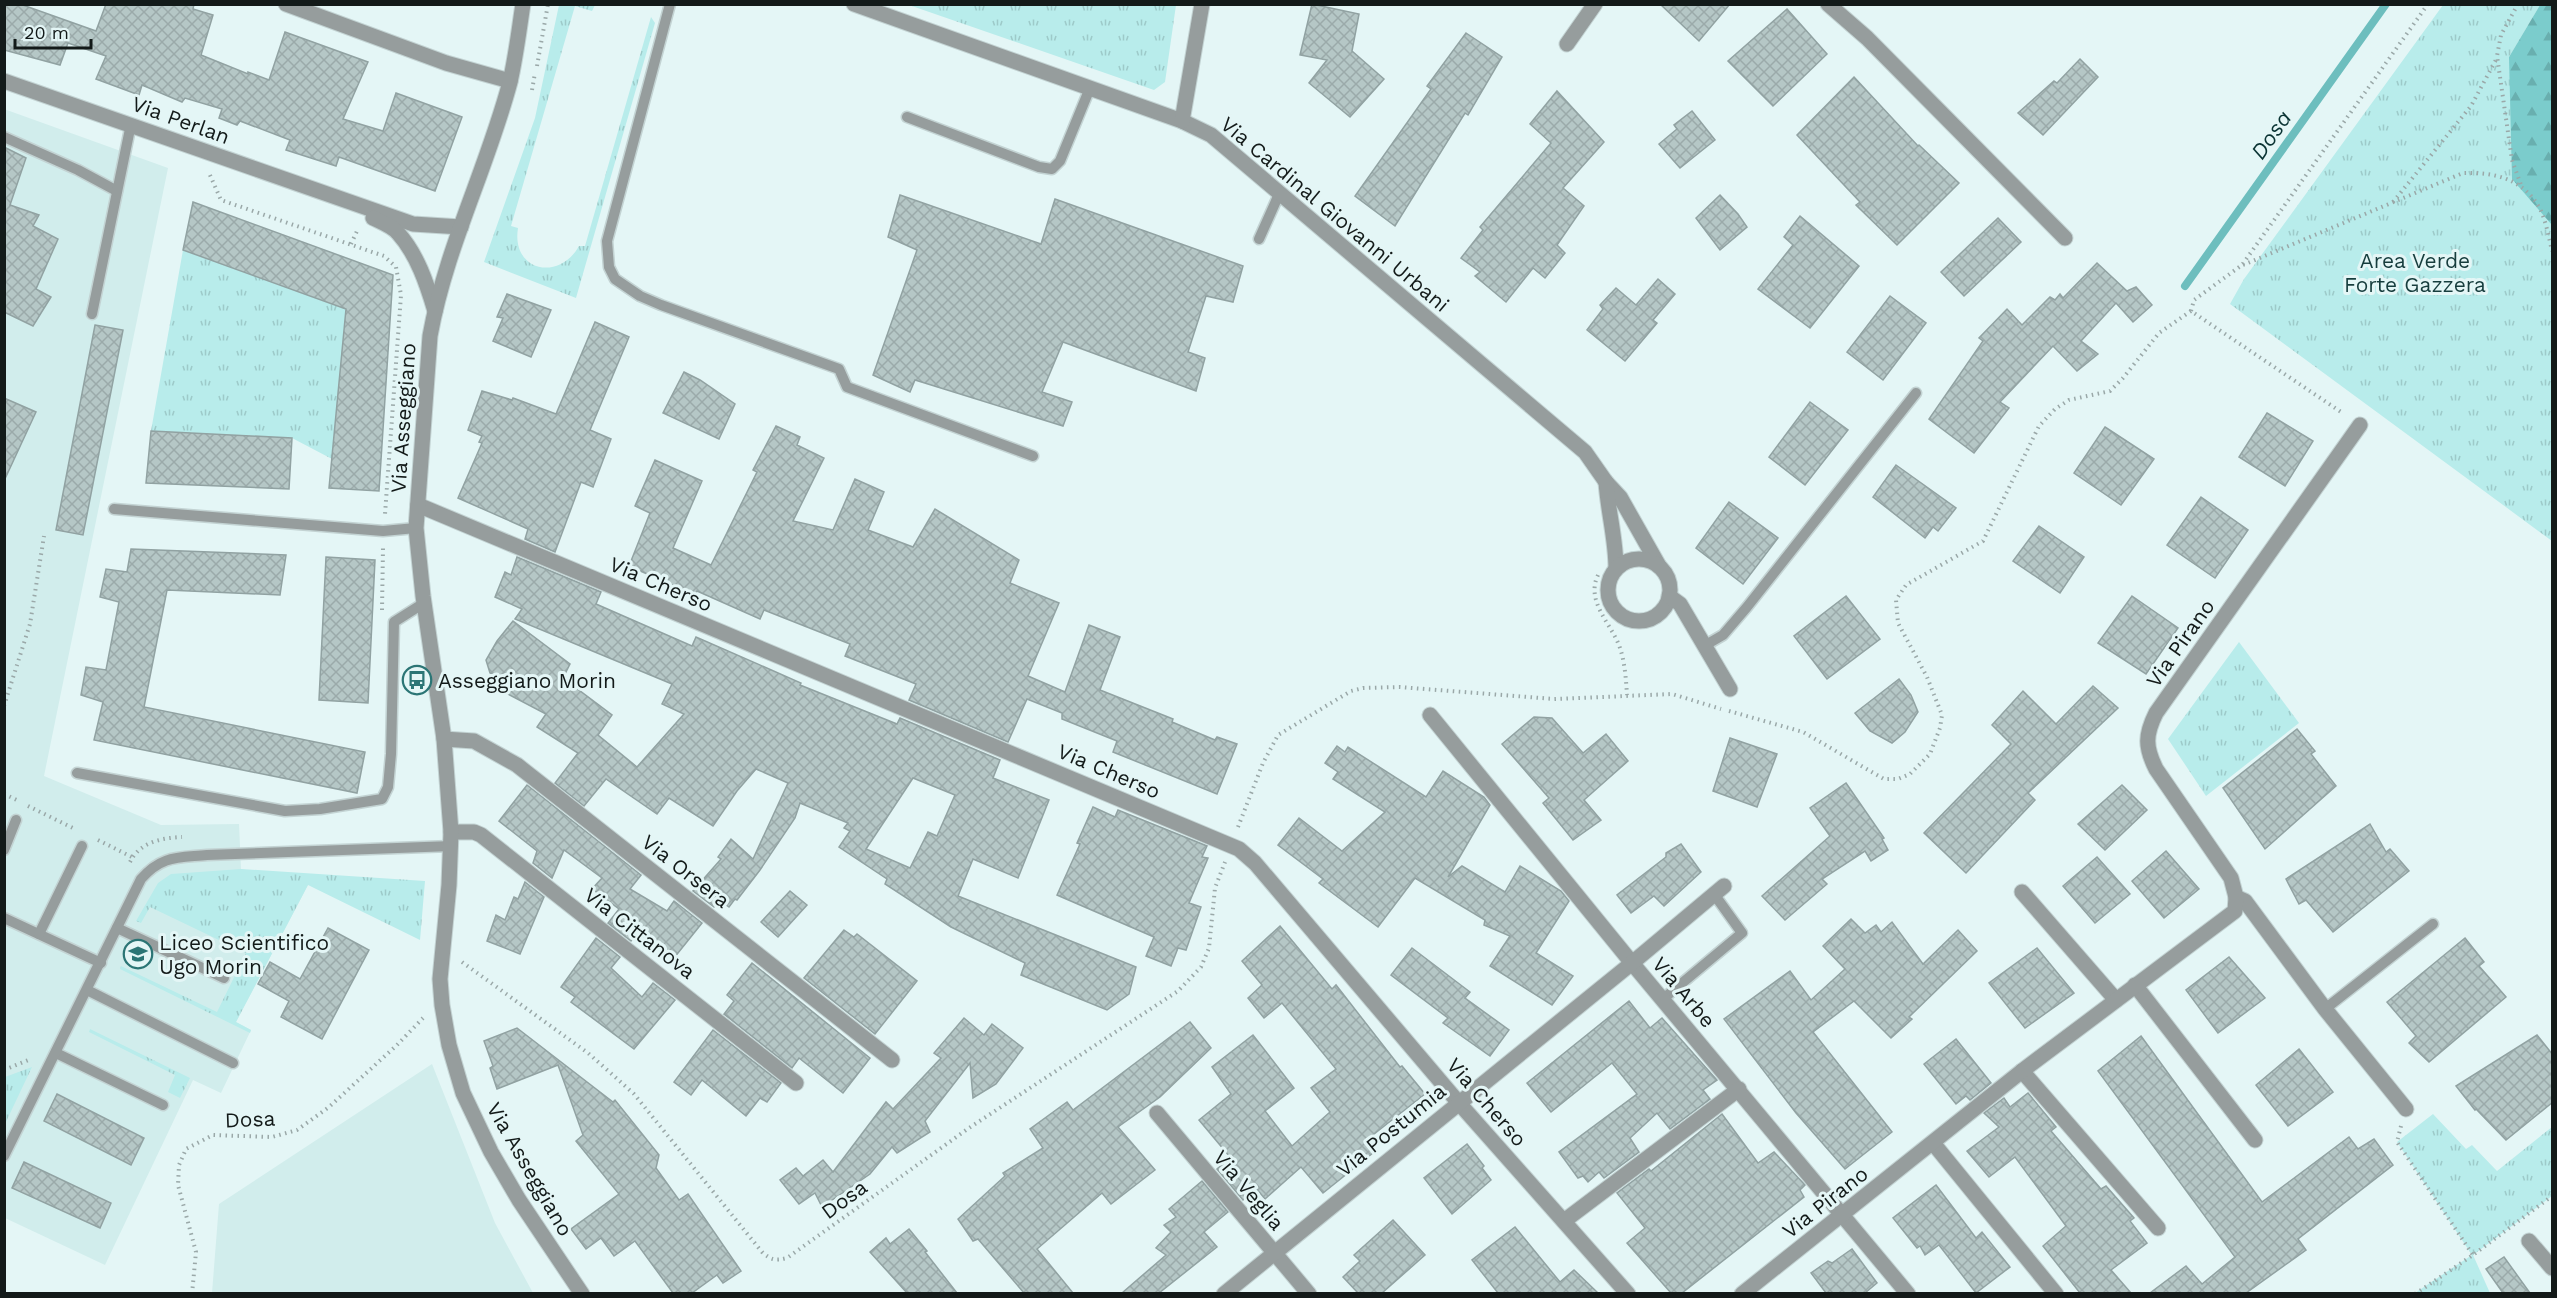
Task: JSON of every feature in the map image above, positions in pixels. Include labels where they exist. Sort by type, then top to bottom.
[{"type":"street","points":[[286,4],[446,63],[510,81]]},
{"type":"street","name":"Via Asseggiano","points":[[523,4],[510,81],[447,263],[435,311],[430,336],[416,528],[424,603],[444,739],[452,839],[440,979],[449,1045],[463,1093],[491,1152],[519,1200],[582,1293]]},
{"type":"street","name":"Via Cardinal Giovanni Urbani","points":[[854,4],[1182,120],[1211,135],[1585,452],[1606,482],[1620,497],[1659,566]]},
{"type":"street","points":[[1182,120],[1202,4]]},
{"type":"street","points":[[1567,44],[1595,4]]},
{"type":"street","points":[[1828,4],[1867,38],[2065,238]]},
{"type":"street","name":"Via Perlan","points":[[4,81],[413,224],[461,227]]},
{"type":"street","name":"Via Perlan","points":[[342,200],[397,231],[411,251],[428,286],[435,311]]},
{"type":"street","name":"Via Pirano","points":[[1743,1293],[2022,1071],[2235,911],[2236,897],[2230,878],[2156,769],[2148,752],[2146,738],[2156,713],[2360,424]]},
{"type":"street","points":[[1606,482],[1614,530],[1616,569]]},
{"type":"street","name":"Via Cherso","points":[[418,505],[1239,849],[1255,863],[1458,1102],[1628,1293]]},
{"type":"street","points":[[1635,559],[1647,560],[1659,566],[1669,582],[1669,596],[1665,606],[1653,617],[1643,621],[1622,616],[1615,609],[1608,589],[1610,578],[1616,569],[1635,559]]},
{"type":"street","points":[[1669,596],[1680,604],[1730,689]]},
{"type":"street","name":"Via Arbe","points":[[1430,715],[1632,963],[1908,1293]]},
{"type":"street","name":"Via Orsera","points":[[444,739],[474,741],[517,765],[892,1060]]},
{"type":"street","name":"Via Cittanova","points":[[452,839],[474,832],[481,835],[796,1083]]},
{"type":"street","name":"Via Postumia","points":[[1224,1293],[1719,890]]},
{"type":"street","points":[[2022,892],[2116,1000]]},
{"type":"street","name":"Via Pirano","points":[[2236,897],[2245,901],[2325,1009],[2406,1109]]},
{"type":"street","points":[[2135,985],[2255,1140]]},
{"type":"street","points":[[2022,1071],[2158,1228]]},
{"type":"street","points":[[1564,1221],[1739,1089]]},
{"type":"street","name":"Via Veglia","points":[[1157,1113],[1309,1293]]},
{"type":"street","points":[[1933,1143],[2056,1293]]},
{"type":"street","points":[[2529,1240],[2553,1268]]},
{"type":"lane","points":[[670,4],[607,241],[609,267],[615,279],[625,287],[661,305],[839,369],[847,387],[1032,456]]},
{"type":"lane","points":[[907,117],[1040,167],[1052,169],[1060,161],[1090,88]]},
{"type":"lane","points":[[92,314],[131,124]]},
{"type":"lane","points":[[4,136],[78,170],[117,191]]},
{"type":"lane","points":[[1259,239],[1280,192]]},
{"type":"lane","points":[[1704,646],[1723,634],[1747,607],[1916,393]]},
{"type":"lane","points":[[114,509],[383,531],[416,528]]},
{"type":"lane","points":[[77,773],[285,811],[320,809],[382,799],[388,787],[391,754],[394,622],[424,603]]},
{"type":"lane","points":[[4,850],[16,820]]},
{"type":"lane","points":[[4,1156],[57,1053],[141,879],[156,864],[169,858],[452,839]]},
{"type":"lane","points":[[39,934],[82,846]]},
{"type":"lane","points":[[1663,999],[1742,933],[1719,890]]},
{"type":"lane","points":[[4,918],[101,963]]},
{"type":"lane","points":[[2325,1009],[2433,924]]},
{"type":"lane","points":[[117,928],[224,978]]},
{"type":"lane","points":[[87,990],[233,1063]]},
{"type":"lane","points":[[57,1053],[164,1105]]},
{"type":"path","points":[[2242,265],[2428,4]]},
{"type":"path","points":[[2518,4],[2501,35],[2498,56],[2512,160],[2522,186],[2540,210],[2553,251]]},
{"type":"path","points":[[2392,203],[2471,106],[2498,56]]},
{"type":"path","points":[[208,171],[221,200],[384,256],[396,267],[401,295],[383,531],[382,620],[394,622]]},
{"type":"path","points":[[2159,333],[2191,311],[2194,300],[2242,265],[2463,173],[2489,172],[2522,186]]},
{"type":"path","points":[[351,244],[358,227]]},
{"type":"path","points":[[2191,311],[2360,424]]},
{"type":"path","points":[[4,706],[30,624],[44,536]]},
{"type":"path","points":[[1600,570],[1594,582],[1595,596],[1621,651],[1627,695]]},
{"type":"path","points":[[4,794],[79,831]]},
{"type":"path","points":[[90,836],[132,857]]},
{"type":"path","name":"Dosa","points":[[458,960],[588,1053],[634,1094],[762,1252],[770,1259],[777,1261],[788,1258],[969,1128],[1178,991],[1201,967],[1209,948],[1215,888],[1225,862]]},
{"type":"path","name":"Dosa","points":[[192,1293],[196,1252],[178,1185],[179,1165],[186,1149],[213,1135],[272,1137],[297,1130],[329,1107],[424,1017]]},
{"type":"path","points":[[2406,1109],[2397,1142],[2473,1255]]},
{"type":"path","points":[[2415,1293],[2473,1255],[2553,1196]]},
{"type":"shaded area","name":"Liceo Scientifico Ugo Morin","points":[[4,109],[168,168],[44,776],[161,825],[239,824],[241,869],[308,885],[236,1022],[251,1030],[221,1093],[193,1080],[105,1265],[5,1218]]},
{"type":"shaded area","points":[[432,1064],[495,1223],[533,1293],[212,1293],[219,1204]]},
{"type":"green space","points":[[1176,4],[1165,82],[1154,90],[909,5]]},
{"type":"green space","points":[[559,5],[595,5],[592,11],[575,6],[511,226],[518,228],[518,243],[522,254],[538,267],[560,264],[579,246],[585,246],[651,17],[655,23],[576,298],[484,262],[535,118]]},
{"type":"green space","name":"Area Verde Forte Gazzera","points":[[2443,5],[2540,5],[2509,57],[2552,221],[2552,541],[2230,304],[2244,279]]},
{"type":"green space","points":[[2540,5],[2552,5],[2552,225],[2512,179],[2509,57]]},
{"type":"green space","points":[[183,250],[346,309],[332,459],[292,438],[151,431]]},
{"type":"green space","points":[[2239,642],[2299,723],[2206,796],[2168,739]]},
{"type":"green space","points":[[241,869],[425,881],[420,940],[308,885],[236,1022],[251,1030],[250,1033],[120,969],[121,966],[217,1012],[246,953],[150,907],[141,923],[136,921],[158,883],[171,874]]},
{"type":"green space","points":[[90,1029],[190,1078],[180,1098],[168,1092],[175,1075],[89,1032]]},
{"type":"green space","points":[[32,1067],[5,1124],[5,1077]]},
{"type":"green space","points":[[2433,1114],[2466,1149],[2472,1145],[2497,1171],[2552,1127],[2552,1196],[2473,1255],[2490,1293],[2415,1293],[2472,1255],[2397,1142]]},
{"type":"building","points":[[4,4],[20,4],[96,31],[106,4],[194,4],[193,9],[213,15],[201,55],[248,74],[248,72],[269,80],[285,32],[368,62],[343,119],[383,131],[396,93],[462,117],[435,191],[339,157],[336,166],[286,150],[290,140],[240,121],[237,125],[219,118],[222,109],[185,98],[182,102],[142,85],[139,95],[96,79],[106,56],[68,43],[60,65],[4,50]]},
{"type":"building","points":[[1312,4],[1359,14],[1352,51],[1384,79],[1350,117],[1309,83],[1327,60],[1300,55]]},
{"type":"building","points":[[1660,4],[1730,4],[1699,41]]},
{"type":"building","points":[[1787,9],[1827,54],[1773,106],[1728,61]]},
{"type":"building","points":[[1466,33],[1502,57],[1468,115],[1465,113],[1395,226],[1355,196],[1431,89],[1427,86]]},
{"type":"building","points":[[2080,59],[2098,77],[2043,135],[2018,113],[2054,81],[2057,83]]},
{"type":"building","points":[[1854,77],[1918,146],[1959,183],[1897,245],[1856,205],[1860,202],[1797,135]]},
{"type":"building","points":[[1557,91],[1604,142],[1563,188],[1584,206],[1557,245],[1565,253],[1545,278],[1533,268],[1506,302],[1475,276],[1480,272],[1461,258],[1483,230],[1480,227],[1551,143],[1530,124]]},
{"type":"building","points":[[1692,111],[1715,140],[1680,168],[1659,144],[1677,129],[1674,125]]},
{"type":"building","points":[[4,147],[26,158],[10,205],[39,215],[33,226],[58,239],[36,289],[51,297],[33,326],[4,312]]},
{"type":"building","points":[[900,195],[1041,244],[1055,199],[1243,266],[1233,302],[1206,296],[1188,352],[1205,358],[1196,391],[1063,342],[1042,392],[1072,402],[1063,426],[915,380],[910,392],[873,375],[917,250],[888,237]]},
{"type":"building","points":[[1720,195],[1747,227],[1720,250],[1696,218]]},
{"type":"building","points":[[193,202],[393,275],[379,491],[329,488],[346,309],[183,250]]},
{"type":"building","points":[[1800,216],[1859,266],[1810,328],[1758,289],[1793,245],[1784,237]]},
{"type":"building","points":[[1998,218],[2021,242],[1964,296],[1941,272]]},
{"type":"building","points":[[2097,263],[2127,291],[2136,287],[2152,305],[2133,322],[2116,303],[2081,341],[2098,354],[2077,371],[2053,346],[2000,402],[2009,408],[1974,453],[1929,419],[1983,341],[1979,338],[2007,309],[2022,325],[2050,297],[2055,300],[2060,294],[2063,298]]},
{"type":"building","points":[[1658,279],[1675,294],[1653,320],[1657,323],[1625,361],[1587,330],[1603,309],[1600,305],[1616,288],[1636,305]]},
{"type":"building","points":[[507,294],[551,310],[531,357],[493,341],[503,318],[497,317]]},
{"type":"building","points":[[1890,296],[1926,323],[1883,380],[1847,352]]},
{"type":"building","points":[[595,322],[629,337],[590,430],[611,439],[593,487],[581,482],[555,552],[525,539],[528,529],[458,498],[482,443],[479,442],[482,436],[468,430],[482,391],[512,400],[513,398],[556,414]]},
{"type":"building","points":[[95,325],[123,330],[83,535],[56,530]]},
{"type":"building","points":[[684,372],[735,404],[719,439],[663,413]]},
{"type":"building","points":[[4,398],[36,412],[4,481]]},
{"type":"building","points":[[1810,402],[1848,430],[1805,485],[1769,457]]},
{"type":"building","points":[[2267,413],[2313,441],[2285,486],[2239,457]]},
{"type":"building","points":[[776,426],[800,437],[797,445],[824,458],[793,521],[833,530],[855,479],[884,492],[868,530],[913,547],[935,509],[1019,560],[1010,583],[1059,603],[1028,676],[1065,692],[1089,625],[1120,637],[1100,690],[1173,719],[1172,722],[1215,740],[1217,737],[1237,744],[1217,794],[1113,752],[1117,741],[1062,719],[1062,713],[1027,699],[1008,742],[909,700],[916,684],[845,656],[850,644],[764,610],[760,619],[697,591],[695,595],[629,566],[650,513],[635,506],[655,460],[702,481],[673,548],[711,565],[757,472],[753,470]]},
{"type":"building","points":[[2105,427],[2154,459],[2121,505],[2074,473]]},
{"type":"building","points":[[151,431],[292,438],[289,489],[146,483]]},
{"type":"building","points":[[1896,465],[1956,508],[1938,531],[1933,527],[1925,538],[1873,497]]},
{"type":"building","points":[[2201,497],[2248,530],[2215,578],[2167,545]]},
{"type":"building","points":[[1729,502],[1778,538],[1743,584],[1696,548]]},
{"type":"building","points":[[2039,526],[2084,557],[2060,593],[2013,561]]},
{"type":"building","points":[[131,549],[286,555],[280,595],[167,590],[144,707],[365,752],[357,793],[94,740],[103,702],[81,695],[86,667],[106,670],[119,602],[100,597],[106,569],[127,572]]},
{"type":"building","points":[[326,557],[375,560],[368,703],[319,700]]},
{"type":"building","points":[[517,557],[601,592],[596,604],[692,646],[696,637],[801,683],[800,685],[897,724],[900,718],[1000,760],[993,778],[1049,800],[1018,878],[973,859],[958,896],[1136,967],[1129,994],[1107,1010],[1021,975],[1025,963],[951,927],[885,884],[887,879],[839,847],[850,831],[844,828],[848,823],[800,803],[795,818],[737,900],[735,899],[729,907],[719,900],[714,907],[693,891],[721,859],[718,857],[731,839],[753,859],[788,783],[756,769],[737,791],[713,826],[669,798],[657,814],[606,779],[584,806],[555,783],[578,753],[537,727],[546,714],[500,690],[506,680],[490,673],[486,660],[513,621],[570,664],[563,678],[612,715],[598,735],[637,767],[684,714],[662,704],[672,684],[515,619],[522,609],[495,597],[505,572],[511,575]],"holes":[[[913,778],[955,795],[937,836],[928,832],[910,868],[866,849]]]},
{"type":"building","points":[[1846,596],[1880,639],[1827,679],[1794,636]]},
{"type":"building","points":[[2132,596],[2178,628],[2146,674],[2098,643]]},
{"type":"building","points":[[1899,679],[1911,695],[1918,712],[1905,732],[1892,743],[1870,731],[1855,713]]},
{"type":"building","points":[[2093,686],[2118,708],[2028,793],[2035,800],[1966,873],[1924,833],[2011,744],[1992,725],[2023,691],[2056,724]]},
{"type":"building","points":[[1534,717],[1552,718],[1583,753],[1606,734],[1628,761],[1584,800],[1601,820],[1573,840],[1543,803],[1549,798],[1502,744]]},
{"type":"building","points":[[2297,729],[2315,751],[2311,754],[2336,786],[2265,849],[2223,788]]},
{"type":"building","points":[[1730,738],[1777,754],[1757,807],[1713,791]]},
{"type":"building","points":[[1337,746],[1345,752],[1348,747],[1426,797],[1443,771],[1484,797],[1490,805],[1448,877],[1462,866],[1505,892],[1520,866],[1561,891],[1569,901],[1536,953],[1573,976],[1552,1005],[1490,966],[1510,936],[1484,925],[1485,920],[1415,878],[1378,927],[1319,883],[1323,879],[1278,845],[1299,818],[1342,851],[1385,812],[1333,779],[1338,772],[1325,763]]},
{"type":"building","points":[[1846,783],[1884,838],[1882,839],[1888,850],[1871,861],[1865,851],[1822,879],[1827,884],[1785,920],[1762,896],[1830,836],[1810,808]]},
{"type":"building","points":[[527,785],[641,875],[630,889],[667,911],[674,901],[702,923],[674,958],[637,932],[631,941],[608,923],[619,909],[592,889],[602,878],[564,850],[552,878],[533,863],[537,851],[499,821]]},
{"type":"building","points":[[2122,785],[2147,810],[2105,850],[2078,824]]},
{"type":"building","points":[[1093,807],[1115,817],[1118,810],[1207,846],[1202,857],[1208,858],[1189,903],[1201,907],[1186,950],[1178,948],[1171,966],[1146,956],[1154,937],[1057,895],[1080,844],[1077,843]]},
{"type":"building","points":[[2370,824],[2386,852],[2390,849],[2409,871],[2333,932],[2306,900],[2299,904],[2286,879]]},
{"type":"building","points":[[1681,844],[1701,872],[1664,906],[1654,896],[1631,913],[1617,895],[1666,857],[1666,853]]},
{"type":"building","points":[[2166,851],[2199,889],[2164,918],[2132,881]]},
{"type":"building","points":[[2097,857],[2130,894],[2095,923],[2063,886]]},
{"type":"building","points":[[525,882],[544,897],[520,954],[487,941],[496,915],[505,920],[514,897],[518,899]]},
{"type":"building","points":[[790,891],[807,905],[778,937],[761,922]]},
{"type":"building","points":[[1851,919],[1865,933],[1876,925],[1881,932],[1892,922],[1923,964],[1958,930],[1977,951],[1909,1017],[1912,1019],[1891,1038],[1854,1001],[1813,1032],[1892,1132],[1845,1169],[1796,1113],[1724,1019],[1790,971],[1811,1000],[1845,969],[1823,946]]},
{"type":"building","points":[[1280,926],[1332,989],[1336,985],[1400,1067],[1402,1066],[1425,1094],[1364,1142],[1373,1153],[1323,1193],[1301,1167],[1265,1199],[1256,1188],[1243,1200],[1217,1169],[1230,1157],[1199,1120],[1231,1094],[1212,1067],[1253,1035],[1294,1088],[1265,1111],[1292,1146],[1330,1112],[1311,1088],[1336,1069],[1282,1003],[1264,1018],[1248,998],[1262,985],[1242,961]]},
{"type":"building","points":[[328,928],[369,950],[322,1039],[281,1017],[289,1001],[258,984],[270,962],[300,979]]},
{"type":"building","points":[[844,930],[854,937],[857,934],[917,981],[875,1034],[804,978]]},
{"type":"building","points":[[596,938],[620,957],[611,968],[642,997],[653,983],[675,1000],[634,1049],[571,1002],[575,997],[561,987]]},
{"type":"building","points":[[2465,938],[2484,962],[2479,966],[2506,997],[2429,1062],[2409,1043],[2416,1036],[2387,1002]]},
{"type":"building","points":[[1412,948],[1470,992],[1465,998],[1509,1030],[1490,1056],[1443,1023],[1448,1018],[1391,975]]},
{"type":"building","points":[[2037,948],[2074,993],[2025,1028],[1989,983]]},
{"type":"building","points":[[2229,957],[2265,998],[2218,1033],[2186,990]]},
{"type":"building","points":[[752,963],[870,1058],[843,1093],[799,1058],[792,1068],[724,1014],[734,1001],[727,995]]},
{"type":"building","points":[[1629,1001],[1650,1028],[1662,1018],[1717,1080],[1703,1090],[1710,1099],[1670,1129],[1657,1113],[1630,1138],[1639,1152],[1604,1178],[1599,1172],[1588,1182],[1583,1176],[1578,1178],[1559,1152],[1637,1094],[1612,1063],[1551,1112],[1527,1083]]},
{"type":"building","points":[[964,1018],[984,1035],[992,1024],[1023,1048],[996,1084],[973,1098],[970,1063],[925,1121],[930,1132],[897,1153],[892,1147],[870,1174],[822,1207],[815,1193],[799,1204],[780,1180],[796,1168],[803,1176],[823,1160],[833,1172],[886,1102],[893,1109],[941,1058],[934,1053]]},
{"type":"building","points":[[1190,1022],[1211,1048],[1160,1097],[1118,1127],[1155,1170],[1111,1204],[1102,1193],[1037,1249],[1073,1293],[1024,1293],[978,1239],[973,1241],[958,1219],[1005,1176],[1003,1173],[1043,1148],[1030,1129],[1067,1102],[1073,1110]]},
{"type":"building","points":[[517,1028],[613,1102],[615,1100],[659,1155],[656,1168],[679,1200],[688,1194],[741,1271],[723,1283],[717,1275],[692,1293],[673,1293],[635,1241],[614,1256],[601,1238],[586,1249],[571,1229],[619,1194],[576,1141],[583,1135],[558,1065],[497,1089],[490,1068],[493,1066],[484,1041]]},
{"type":"building","points":[[713,1030],[781,1083],[767,1102],[760,1098],[746,1116],[702,1080],[691,1095],[674,1082]]},
{"type":"building","points":[[2537,1035],[2553,1055],[2553,1102],[2506,1140],[2475,1110],[2456,1086]]},
{"type":"building","points":[[2141,1036],[2262,1202],[2349,1137],[2358,1149],[2374,1139],[2393,1165],[2298,1239],[2306,1250],[2246,1293],[2150,1293],[2186,1266],[2202,1284],[2235,1257],[2098,1071]]},
{"type":"building","points":[[1956,1039],[1991,1083],[1970,1100],[1966,1096],[1956,1104],[1924,1064]]},
{"type":"building","points":[[2299,1049],[2333,1092],[2288,1126],[2256,1085]]},
{"type":"building","points":[[2028,1093],[2056,1127],[2051,1131],[2101,1189],[2106,1186],[2134,1218],[2130,1221],[2147,1243],[2111,1270],[2131,1293],[2080,1293],[2043,1246],[2066,1226],[2015,1157],[1989,1177],[1967,1151],[1999,1127],[1984,1113],[2004,1098],[2010,1107]]},
{"type":"building","points":[[57,1094],[144,1138],[131,1165],[44,1121]]},
{"type":"building","points":[[1722,1114],[1758,1163],[1774,1152],[1805,1185],[1800,1190],[1804,1197],[1682,1293],[1671,1293],[1627,1243],[1645,1228],[1617,1193],[1649,1169],[1651,1171]]},
{"type":"building","points":[[1467,1144],[1484,1166],[1482,1168],[1491,1180],[1452,1214],[1424,1178]]},
{"type":"building","points":[[24,1162],[111,1203],[100,1228],[12,1188]]},
{"type":"building","points":[[1202,1181],[1228,1212],[1204,1232],[1217,1247],[1159,1293],[1122,1293],[1166,1255],[1156,1248],[1171,1232],[1164,1225],[1176,1217],[1169,1209]]},
{"type":"building","points":[[1936,1185],[1976,1238],[1982,1232],[2010,1267],[1976,1293],[1939,1245],[1925,1255],[1920,1246],[1917,1248],[1893,1218]]},
{"type":"building","points":[[1393,1220],[1425,1255],[1382,1293],[1358,1293],[1343,1277],[1360,1261],[1354,1255]]},
{"type":"building","points":[[1515,1227],[1560,1282],[1574,1270],[1598,1293],[1498,1293],[1472,1260]]},
{"type":"building","points":[[909,1229],[957,1293],[907,1293],[870,1252],[886,1238],[890,1244]]},
{"type":"building","points":[[1852,1249],[1877,1283],[1865,1293],[1826,1293],[1811,1273],[1828,1261],[1832,1263]]},
{"type":"building","points":[[2504,1257],[2530,1293],[2503,1293],[2486,1269]]},
{"type":"waterway","name":"Dosa","points":[[2185,286],[2386,4]]},
{"type":"place","name":"Asseggiano Morin","points":[[417,680]]},
{"type":"place","name":"Liceo Scientifico Ugo Morin","points":[[138,954]]}]
